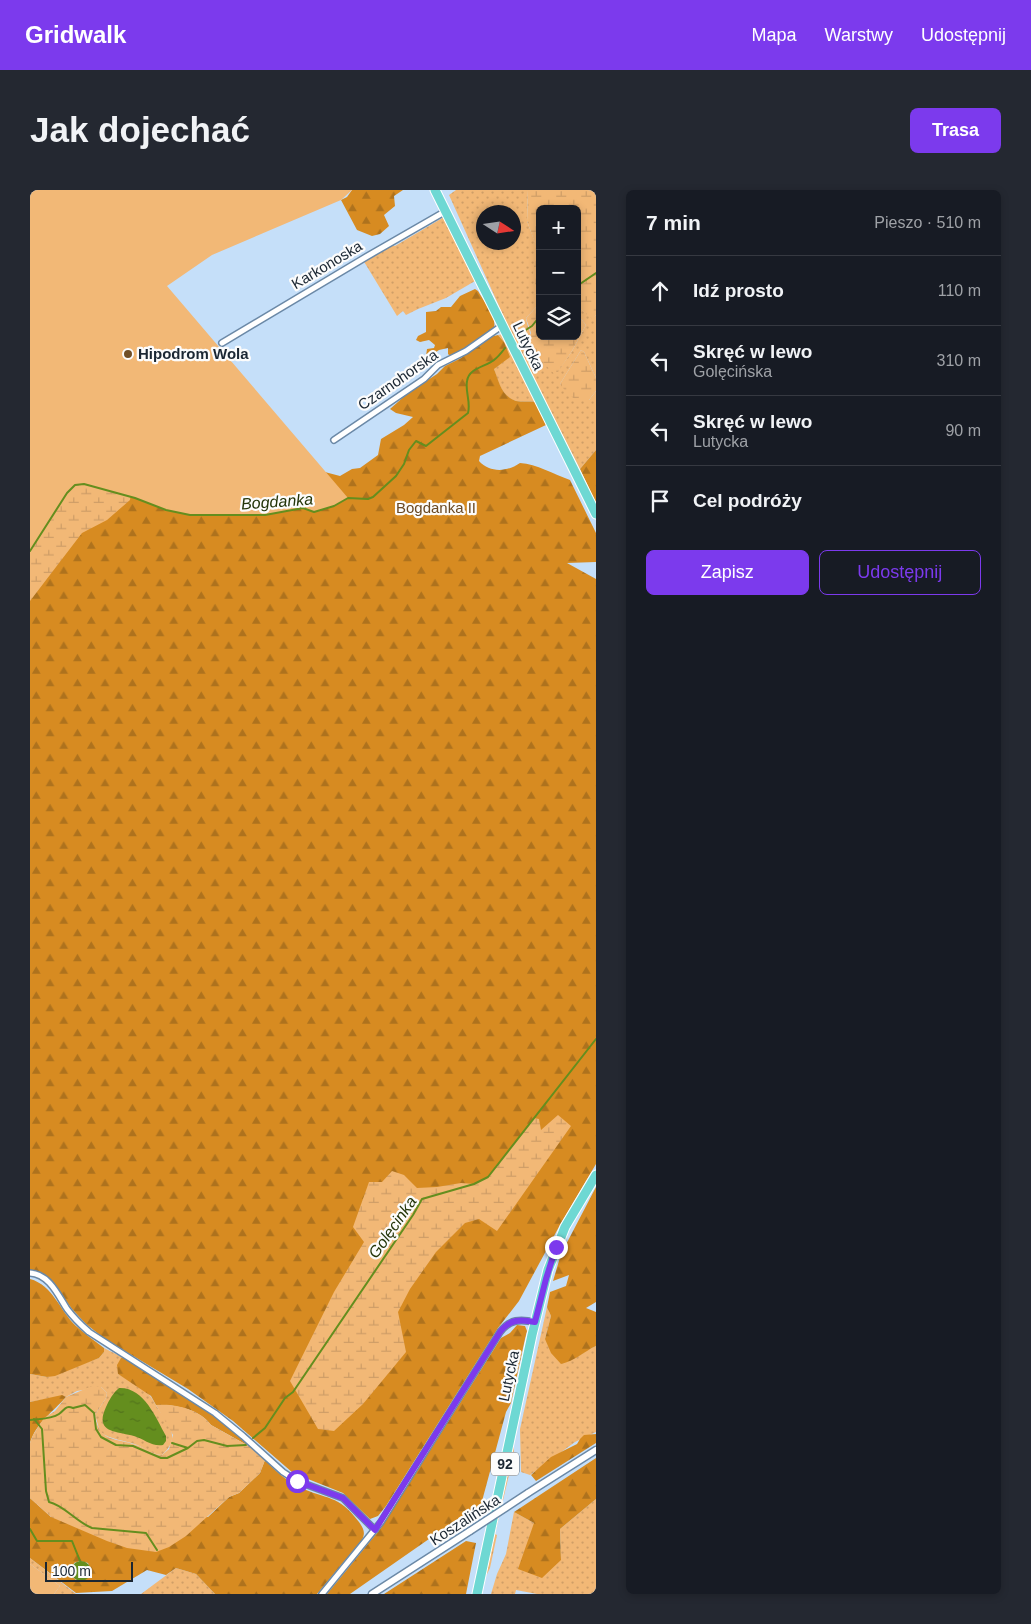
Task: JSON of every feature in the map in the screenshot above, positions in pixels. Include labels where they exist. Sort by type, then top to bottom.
[{"type":"main road","name":"Lutycka","points":[[435,190],[596,514]]},
{"type":"main road","name":"Lutycka","points":[[477,1594],[535,1322],[546,1279],[556,1247],[565,1227],[596,1175]]},
{"type":"street","name":"Karkonoska","points":[[222,343],[366,256],[446,211]]},
{"type":"street","name":"Czarnohorska","points":[[334,440],[424,379],[438,365],[466,350],[503,325]]},
{"type":"street","points":[[30,1273],[46,1280],[54,1288],[67,1309],[89,1332],[215,1413],[297,1481],[343,1498],[375,1530]]},
{"type":"street","points":[[322,1594],[375,1530],[506,1324],[514,1320],[535,1322]]},
{"type":"street","name":"Koszalińska","points":[[372,1594],[596,1450]]},
{"type":"green space","name":"Hipodrom Wola","points":[[30,190],[352,190],[341,200],[212,255],[167,286],[348,498],[334,506],[314,512],[303,508],[265,515],[190,515],[166,510],[135,498],[85,484],[76,485],[67,493],[30,551]]},
{"type":"green space","points":[[352,190],[403,190],[394,196],[395,206],[384,215],[389,226],[380,234],[372,236],[357,230],[341,200],[347,197]]},
{"type":"green space","points":[[456,190],[528,190],[527,221],[536,245],[536,307],[526,318],[530,338],[556,374],[578,340],[581,340],[581,334],[586,325],[581,319],[581,309],[592,318],[596,315],[596,378],[584,352],[581,350],[560,384],[589,400],[596,391],[596,450],[580,469],[512,335],[449,195]]},
{"type":"green space","points":[[528,190],[596,190],[596,315],[592,319],[581,309],[581,205],[536,205],[536,246],[527,221]]},
{"type":"green space","points":[[444,217],[475,281],[446,298],[406,315],[403,311],[397,316],[363,260],[392,245],[395,246]]},
{"type":"green space","points":[[536,246],[536,287],[533,277]]},
{"type":"green space","points":[[475,289],[492,314],[494,328],[473,344],[451,357],[448,354],[448,348],[426,356],[427,349],[434,348],[435,345],[429,340],[420,342],[416,340],[418,336],[426,332],[426,312],[436,311],[441,307],[451,307],[460,296]]},
{"type":"green space","points":[[536,307],[536,340],[578,340],[556,375],[540,358],[533,347],[526,318]]},
{"type":"green space","points":[[581,319],[586,325],[581,334]]},
{"type":"green space","points":[[503,334],[536,402],[511,399],[501,388],[494,369],[504,342],[498,335]]},
{"type":"green space","name":"Bogdanka II","points":[[498,335],[504,342],[510,357],[494,369],[501,388],[507,396],[516,401],[536,402],[546,425],[480,456],[479,461],[488,468],[499,470],[510,468],[520,463],[526,464],[539,467],[570,480],[596,533],[596,562],[567,563],[596,579],[596,1164],[561,1223],[519,1301],[498,1328],[386,1506],[378,1516],[370,1519],[343,1493],[293,1473],[233,1421],[188,1389],[105,1339],[86,1324],[72,1309],[53,1283],[42,1273],[30,1270],[30,428],[321,471],[340,476],[352,469],[360,468],[378,455],[381,439],[413,417],[396,413],[390,409],[408,393],[437,374],[445,366],[461,358],[490,337]]},
{"type":"green space","points":[[581,350],[584,352],[596,378],[596,391],[589,400],[576,400],[560,384]]},
{"type":"green space","points":[[596,450],[596,503],[580,469]]},
{"type":"green space","points":[[70,476],[131,492],[130,500],[107,520],[82,533],[30,601],[30,527]]},
{"type":"green space","points":[[558,1115],[571,1126],[497,1231],[479,1219],[465,1223],[436,1252],[410,1289],[398,1312],[406,1352],[363,1404],[334,1431],[318,1429],[290,1381],[334,1292],[364,1242],[353,1227],[369,1182],[382,1182],[392,1171],[404,1175],[417,1188],[461,1183],[474,1184],[488,1177],[534,1118],[539,1119],[541,1130]]},
{"type":"green space","points":[[596,1187],[596,1302],[586,1308],[596,1312],[596,1346],[571,1361],[561,1364],[551,1353],[545,1339],[551,1316],[547,1307],[550,1292],[566,1286],[569,1275],[553,1281],[561,1254]]},
{"type":"green space","points":[[30,1279],[45,1287],[70,1320],[104,1348],[104,1352],[99,1358],[55,1376],[47,1377],[30,1374]]},
{"type":"green space","points":[[547,1307],[551,1316],[545,1339],[579,1356],[596,1346],[596,1432],[575,1442],[530,1475],[521,1472],[520,1429]]},
{"type":"green space","points":[[517,1325],[525,1326],[527,1331],[511,1403],[506,1412],[478,1516],[470,1513],[462,1516],[350,1594],[327,1594],[381,1528],[501,1338],[510,1333]]},
{"type":"green space","points":[[104,1348],[124,1358],[121,1358],[118,1374],[148,1393],[170,1427],[172,1433],[171,1444],[162,1455],[109,1437],[100,1432],[95,1415],[106,1398],[107,1393],[101,1387],[77,1391],[66,1397],[62,1396],[30,1402],[30,1374],[47,1377],[99,1358],[104,1352]]},
{"type":"green space","points":[[121,1358],[124,1358],[215,1416],[254,1449],[211,1425],[194,1411],[171,1405],[156,1405],[151,1396],[118,1374],[117,1365]]},
{"type":"green space","points":[[92,1386],[101,1387],[107,1393],[106,1398],[95,1415],[100,1430],[109,1438],[140,1446],[162,1455],[169,1449],[173,1435],[156,1405],[178,1406],[194,1411],[211,1425],[254,1449],[265,1460],[260,1473],[239,1493],[229,1497],[186,1536],[169,1547],[156,1552],[127,1548],[51,1517],[30,1498],[30,1443],[44,1418],[55,1411],[66,1397]]},
{"type":"green space","points":[[62,1395],[66,1397],[36,1429],[30,1443],[30,1402]]},
{"type":"green space","points":[[596,1434],[596,1443],[536,1481],[531,1475],[551,1457],[577,1444],[584,1435]]},
{"type":"green space","points":[[513,1443],[512,1462],[495,1534],[497,1535],[490,1568],[486,1576]]},
{"type":"green space","points":[[596,1458],[596,1499],[560,1529],[561,1560],[542,1578],[518,1569],[534,1523],[514,1512]]},
{"type":"green space","points":[[265,1460],[294,1485],[338,1502],[352,1513],[363,1528],[364,1535],[362,1540],[317,1594],[215,1594],[196,1574],[176,1568],[166,1575],[147,1570],[112,1591],[76,1593],[30,1558],[30,1498],[51,1517],[208,1517],[229,1497],[239,1493],[260,1473]],"holes":[[[80,1561],[88,1563],[91,1572],[89,1577],[76,1580],[72,1576],[74,1563]]]},
{"type":"green space","points":[[596,1499],[596,1594],[537,1594],[516,1590],[515,1594],[491,1594],[506,1554],[514,1512],[534,1523],[561,1560],[560,1529]]},
{"type":"green space","points":[[466,1541],[476,1543],[466,1594],[384,1594]]},
{"type":"green space","points":[[30,1558],[76,1594],[54,1594],[60,1586],[30,1564]]},
{"type":"green space","points":[[30,1564],[60,1586],[54,1594],[30,1594]]},
{"type":"green space","points":[[176,1568],[196,1574],[215,1594],[141,1594]]},
{"type":"water","points":[[119,1388],[128,1389],[135,1393],[148,1405],[166,1436],[166,1441],[163,1445],[152,1444],[105,1426],[103,1416],[106,1407],[111,1397]]},
{"type":"water","points":[[81,1561],[88,1564],[91,1571],[88,1578],[81,1581],[74,1578],[71,1571],[74,1564]]},
{"type":"waterway","name":"Bogdanka","points":[[581,283],[596,273]]},
{"type":"waterway","name":"Bogdanka","points":[[521,333],[536,321]]},
{"type":"waterway","name":"Bogdanka","points":[[30,551],[67,493],[75,485],[84,484],[135,498],[166,510],[190,515],[265,515],[303,508],[314,512],[334,506],[348,498],[368,499],[373,497],[396,476],[404,464],[409,450],[416,441],[426,446],[468,413],[468,377],[474,370],[494,360],[505,348]]},
{"type":"waterway","name":"Golęcinka","points":[[253,1438],[265,1428],[285,1398],[293,1392],[422,1199],[474,1184],[488,1177],[596,1039]]},
{"type":"waterway","name":"Golęcinka","points":[[30,1420],[53,1417],[67,1408],[85,1405],[94,1413],[96,1429],[101,1437],[116,1445],[133,1446],[161,1458],[167,1458],[188,1448],[197,1441],[204,1440],[227,1446],[246,1445]]},
{"type":"waterway","points":[[34,1419],[42,1429],[46,1491],[49,1502],[60,1506],[92,1528],[146,1533],[157,1550]]},
{"type":"waterway","points":[[172,1443],[188,1448]]},
{"type":"waterway","points":[[30,1529],[37,1541],[72,1541],[80,1561]]},
{"type":"place","name":"Hipodrom Wola","points":[[128,354]]},
{"type":"route","points":[[297,1481],[343,1498],[375,1530],[506,1324],[514,1320],[535,1322],[556,1247]]}]
